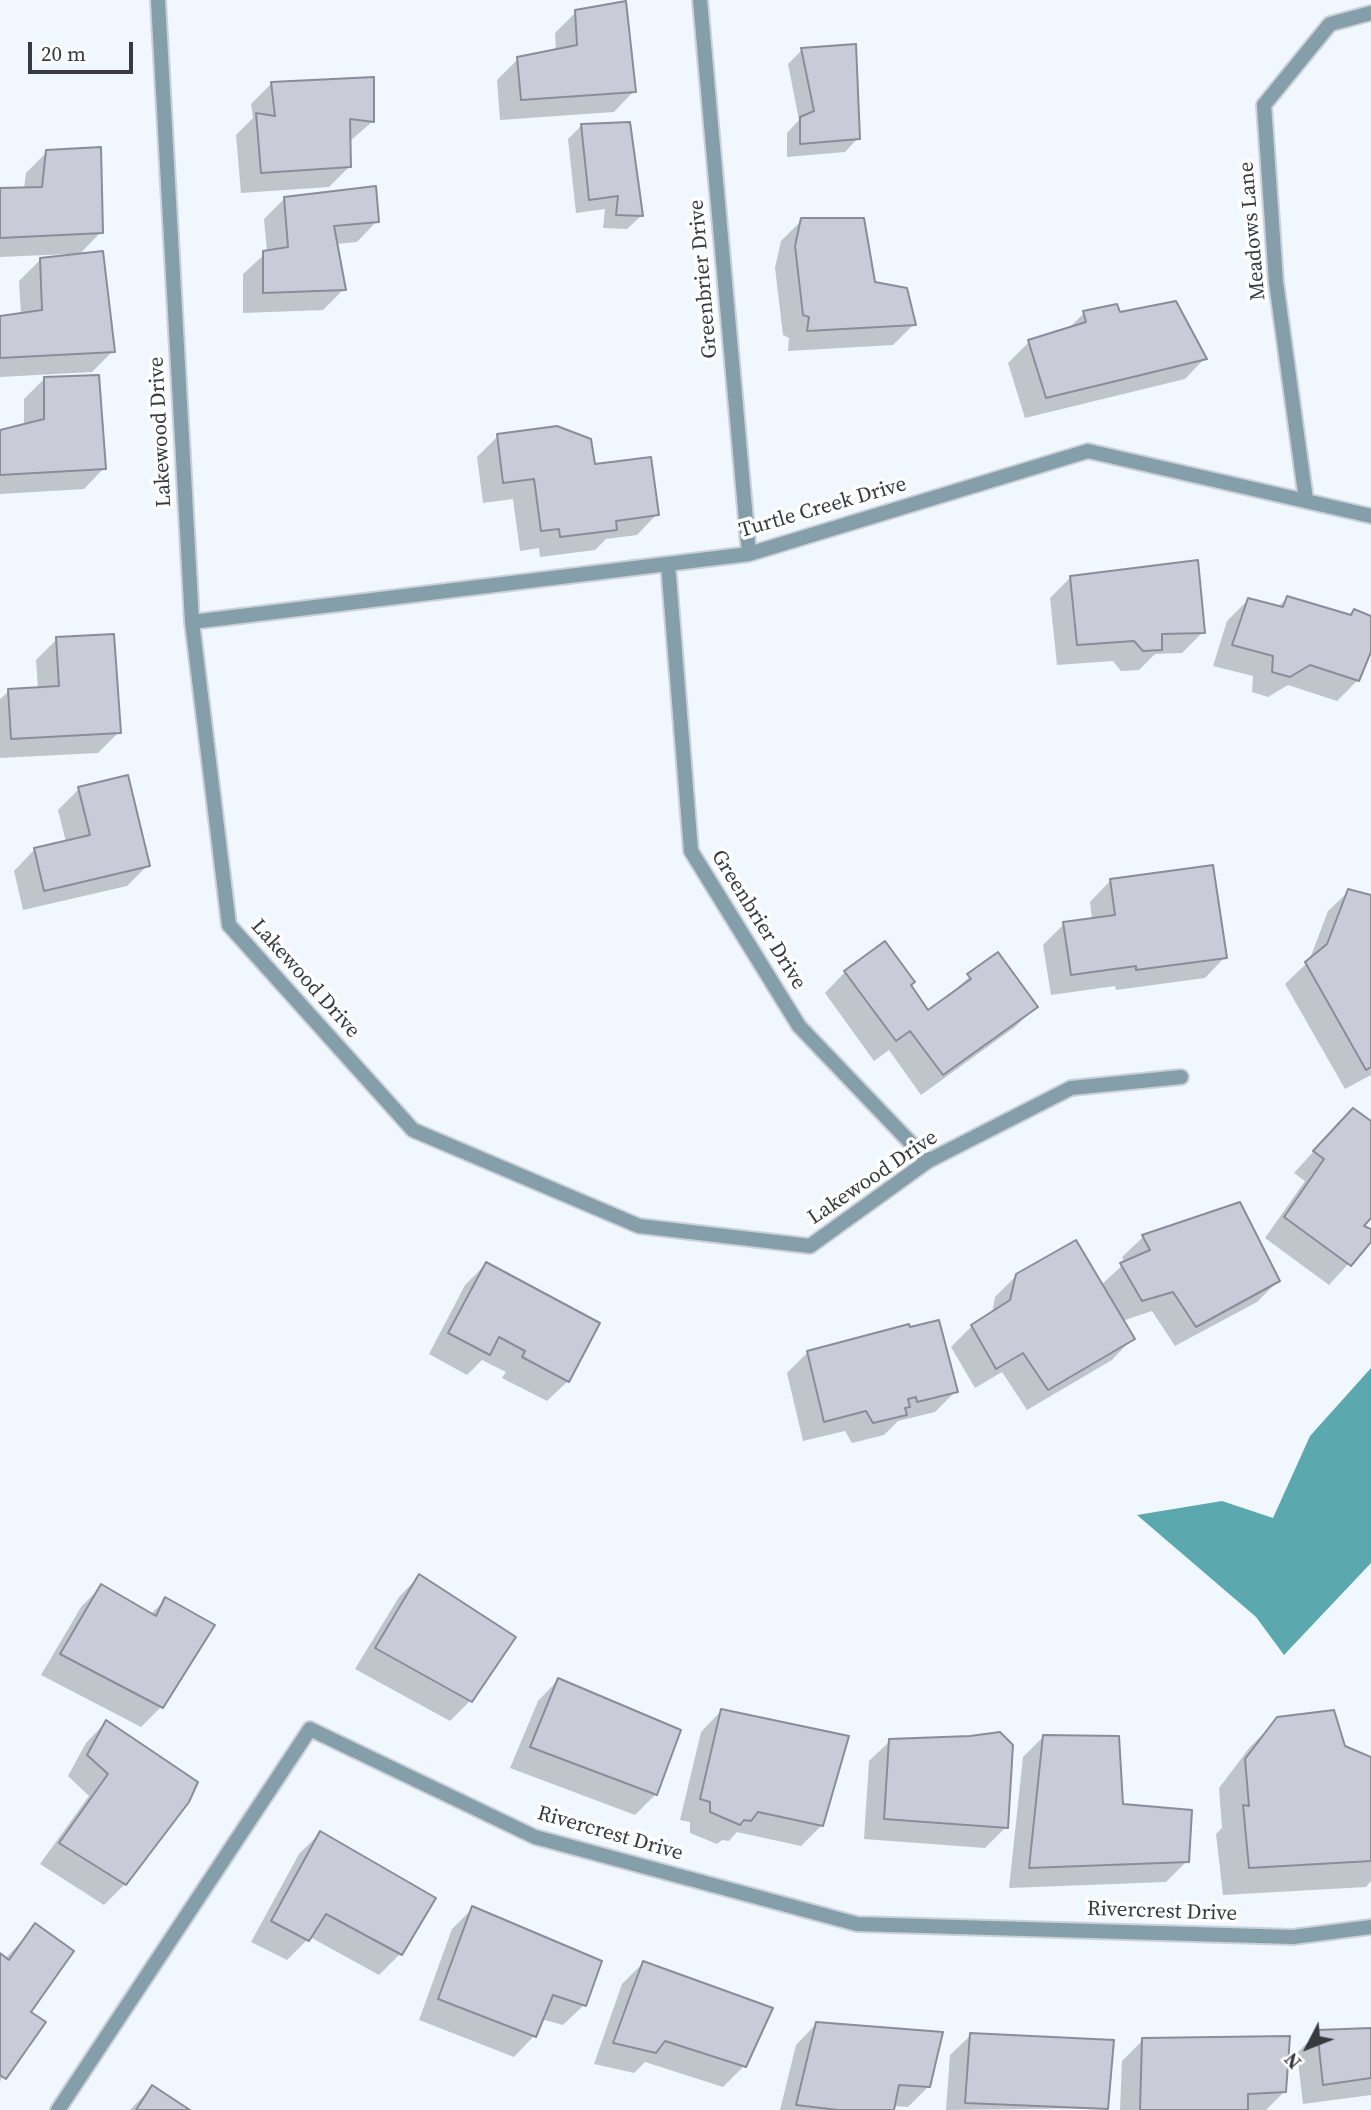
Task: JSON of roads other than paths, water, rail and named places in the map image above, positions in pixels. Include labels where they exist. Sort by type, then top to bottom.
[{"type":"street","name":"Lakewood Drive","points":[[158,0],[192,622],[229,925],[413,1129],[639,1226],[810,1247],[928,1161],[1071,1088],[1181,1077]]},
{"type":"street","name":"Greenbrier Drive","points":[[700,0],[750,554]]},
{"type":"street","name":"Meadows Lane","points":[[1306,500],[1276,282],[1264,105],[1330,24],[1371,13]]},
{"type":"street","name":"Turtle Creek Drive","points":[[192,622],[750,554],[1088,451],[1371,516]]},
{"type":"street","name":"Greenbrier Drive","points":[[668,564],[691,851],[799,1026],[928,1161]]},
{"type":"street","name":"Rivercrest Drive","points":[[58,2110],[310,1729],[535,1837],[857,1924],[1293,1937],[1371,1927]]},
{"type":"water","points":[[1371,1368],[1371,1563],[1284,1655],[1256,1617],[1137,1515],[1222,1501],[1273,1518],[1310,1436]]}]
